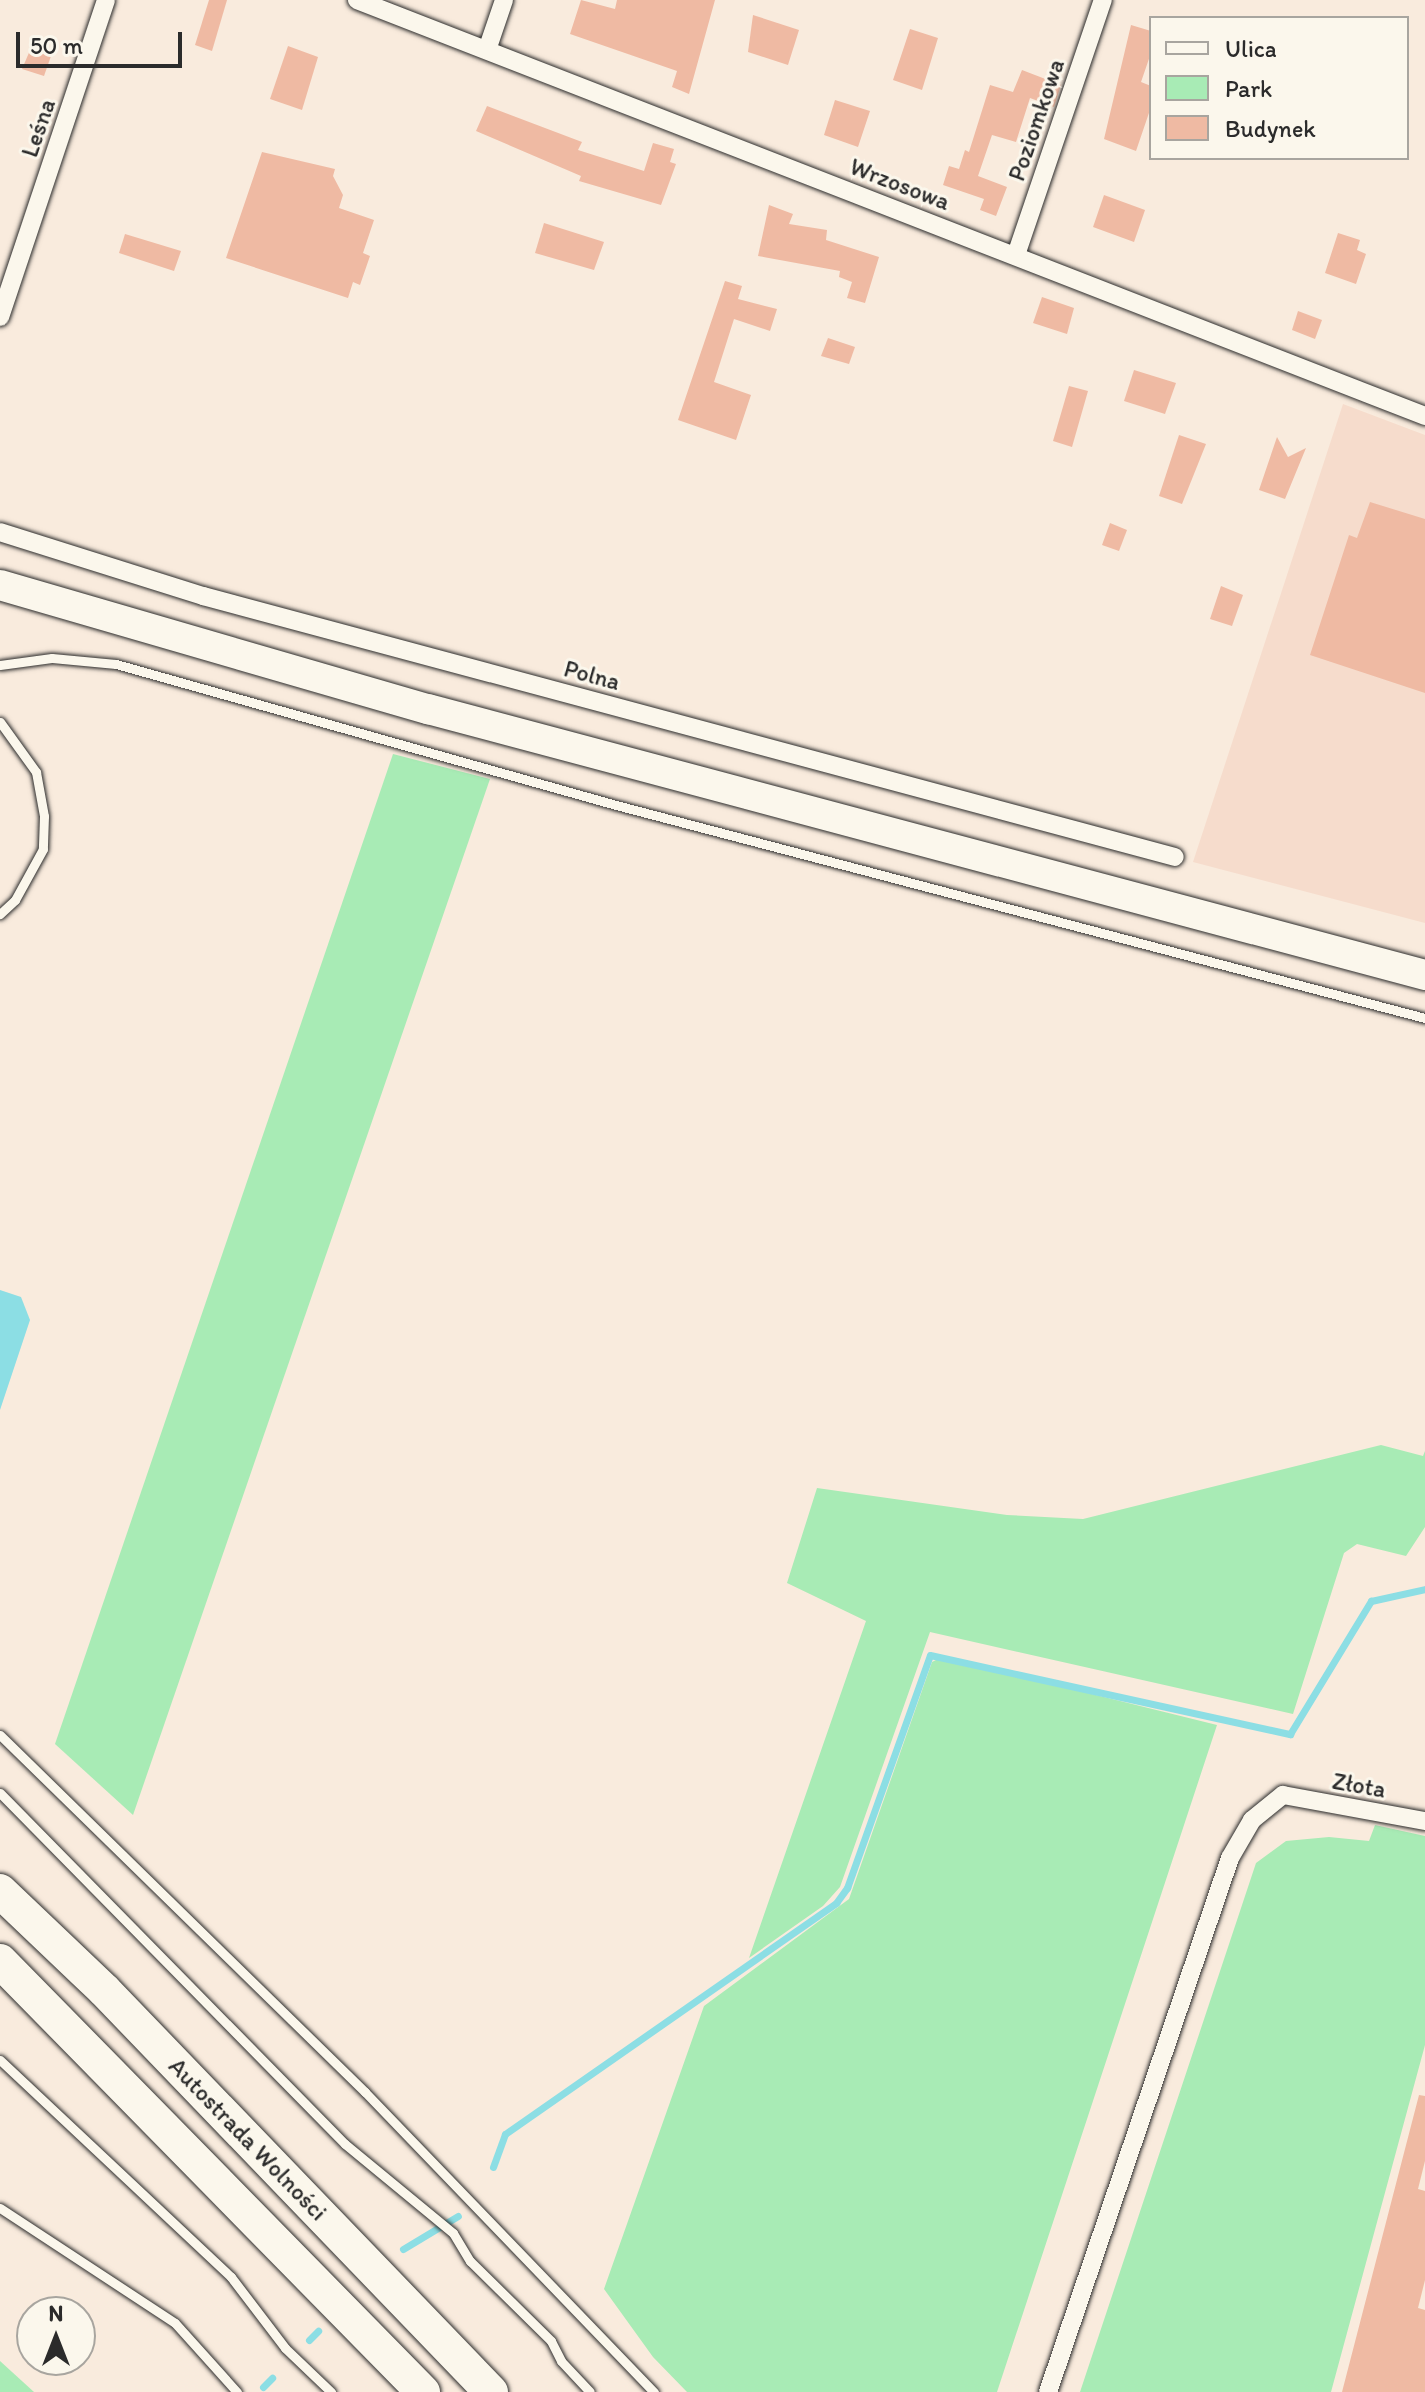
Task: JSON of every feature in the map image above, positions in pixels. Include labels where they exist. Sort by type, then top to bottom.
[{"type":"highway","name":"Autostrada Wolności","points":[[0,1891],[104,1990],[491,2392]]},
{"type":"highway","points":[[0,1961],[423,2392]]},
{"type":"main road","points":[[0,585],[428,709],[1425,975]]},
{"type":"street","name":"Leśna","points":[[0,317],[106,0]]},
{"type":"street","name":"Wrzosowa","points":[[357,0],[1425,416]]},
{"type":"street","points":[[487,50],[504,0]]},
{"type":"street","name":"Poziomkowa","points":[[1016,255],[1103,0]]},
{"type":"street","name":"Polna","points":[[0,532],[203,596],[1175,857]]},
{"type":"street","name":"Złota","points":[[1048,2392],[1230,1858],[1252,1820],[1283,1795],[1425,1821]]},
{"type":"lane","points":[[0,665],[52,658],[116,664],[631,809],[1425,1018]]},
{"type":"lane","points":[[0,722],[36,772],[44,816],[43,849],[15,900],[0,914]]},
{"type":"lane","points":[[0,1735],[365,2092],[654,2392]]},
{"type":"lane","points":[[0,1793],[345,2144],[453,2233],[470,2261],[551,2341],[561,2361],[590,2392]]},
{"type":"lane","points":[[0,2060],[85,2134],[231,2277],[285,2348],[331,2392]]},
{"type":"lane","points":[[0,2208],[175,2323],[237,2392]]},
{"type":"shaded area","points":[[1343,404],[1425,435],[1425,923],[1193,862]]},
{"type":"green space","points":[[393,754],[490,779],[133,1815],[55,1744]]},
{"type":"green space","points":[[1381,1445],[1423,1456],[1425,1451],[1425,1527],[1406,1556],[1357,1544],[1344,1553],[1293,1714],[930,1632],[840,1887],[823,1906],[749,1958],[866,1621],[787,1583],[817,1488],[1007,1515],[1083,1519]]},
{"type":"green space","points":[[942,1657],[1217,1725],[997,2392],[687,2392],[653,2357],[604,2289],[704,2006],[849,1899],[932,1662]]},
{"type":"green space","points":[[1375,1825],[1425,1836],[1425,2045],[1331,2392],[1080,2392],[1256,1863],[1286,1841],[1329,1837],[1369,1841]]},
{"type":"green space","points":[[0,2361],[34,2392],[0,2392]]},
{"type":"water","points":[[0,1290],[21,1297],[30,1320],[0,1410]]},
{"type":"building","points":[[209,0],[227,0],[212,51],[195,45]]},
{"type":"building","points":[[581,0],[615,9],[617,0],[715,0],[689,94],[672,87],[677,71],[570,34]]},
{"type":"building","points":[[753,15],[799,30],[788,65],[748,52]]},
{"type":"building","points":[[1131,25],[1149,30],[1149,59],[1141,82],[1149,85],[1149,113],[1136,151],[1104,139]]},
{"type":"building","points":[[910,29],[938,38],[922,90],[893,80]]},
{"type":"building","points":[[288,46],[318,57],[302,110],[270,99]]},
{"type":"building","points":[[31,48],[51,56],[44,76],[22,69]]},
{"type":"building","points":[[1022,70],[1061,85],[1054,107],[1030,98],[1016,142],[992,135],[978,176],[1007,187],[996,216],[980,210],[984,199],[943,185],[949,166],[959,169],[965,150],[969,152],[990,85],[1013,92]]},
{"type":"building","points":[[835,100],[870,111],[858,147],[824,135]]},
{"type":"building","points":[[487,106],[582,142],[578,150],[644,171],[653,143],[674,149],[670,162],[676,164],[661,205],[579,181],[581,176],[476,131]]},
{"type":"building","points":[[262,152],[335,169],[333,176],[343,195],[339,208],[374,220],[363,253],[370,256],[360,285],[353,282],[348,298],[226,258]]},
{"type":"building","points":[[1104,195],[1145,210],[1134,242],[1093,227]]},
{"type":"building","points":[[769,205],[793,214],[789,224],[827,230],[826,240],[879,257],[865,303],[847,298],[852,282],[839,277],[840,271],[758,256]]},
{"type":"building","points":[[544,223],[604,242],[594,270],[535,253]]},
{"type":"building","points":[[1338,233],[1360,240],[1357,250],[1366,254],[1356,284],[1325,273]]},
{"type":"building","points":[[125,234],[181,251],[174,271],[119,253]]},
{"type":"building","points":[[725,281],[742,286],[738,299],[777,309],[770,331],[734,319],[714,382],[751,395],[736,440],[678,420]]},
{"type":"building","points":[[1042,297],[1074,308],[1067,334],[1033,323]]},
{"type":"building","points":[[1298,311],[1322,320],[1315,339],[1292,330]]},
{"type":"building","points":[[828,338],[855,347],[849,364],[821,356]]},
{"type":"building","points":[[1134,370],[1176,383],[1165,414],[1124,401]]},
{"type":"building","points":[[1069,386],[1088,391],[1072,447],[1053,441]]},
{"type":"building","points":[[1179,435],[1206,444],[1182,504],[1159,496]]},
{"type":"building","points":[[1277,437],[1288,457],[1306,448],[1285,499],[1259,490]]},
{"type":"building","points":[[1370,502],[1425,519],[1425,693],[1310,655],[1349,535],[1357,538]]},
{"type":"building","points":[[1110,523],[1127,530],[1119,551],[1102,545]]},
{"type":"building","points":[[1221,586],[1243,595],[1232,626],[1210,619]]},
{"type":"building","points":[[1419,2095],[1425,2096],[1425,2161],[1418,2189],[1425,2191],[1425,2280],[1418,2308],[1425,2310],[1425,2392],[1342,2392]]},
{"type":"waterway","points":[[493,2167],[505,2134],[836,1903],[847,1888],[930,1655],[1290,1734],[1371,1601],[1425,1589]]},
{"type":"waterway","points":[[403,2249],[458,2216]]},
{"type":"waterway","points":[[309,2340],[318,2331]]},
{"type":"waterway","points":[[263,2387],[272,2378]]}]
